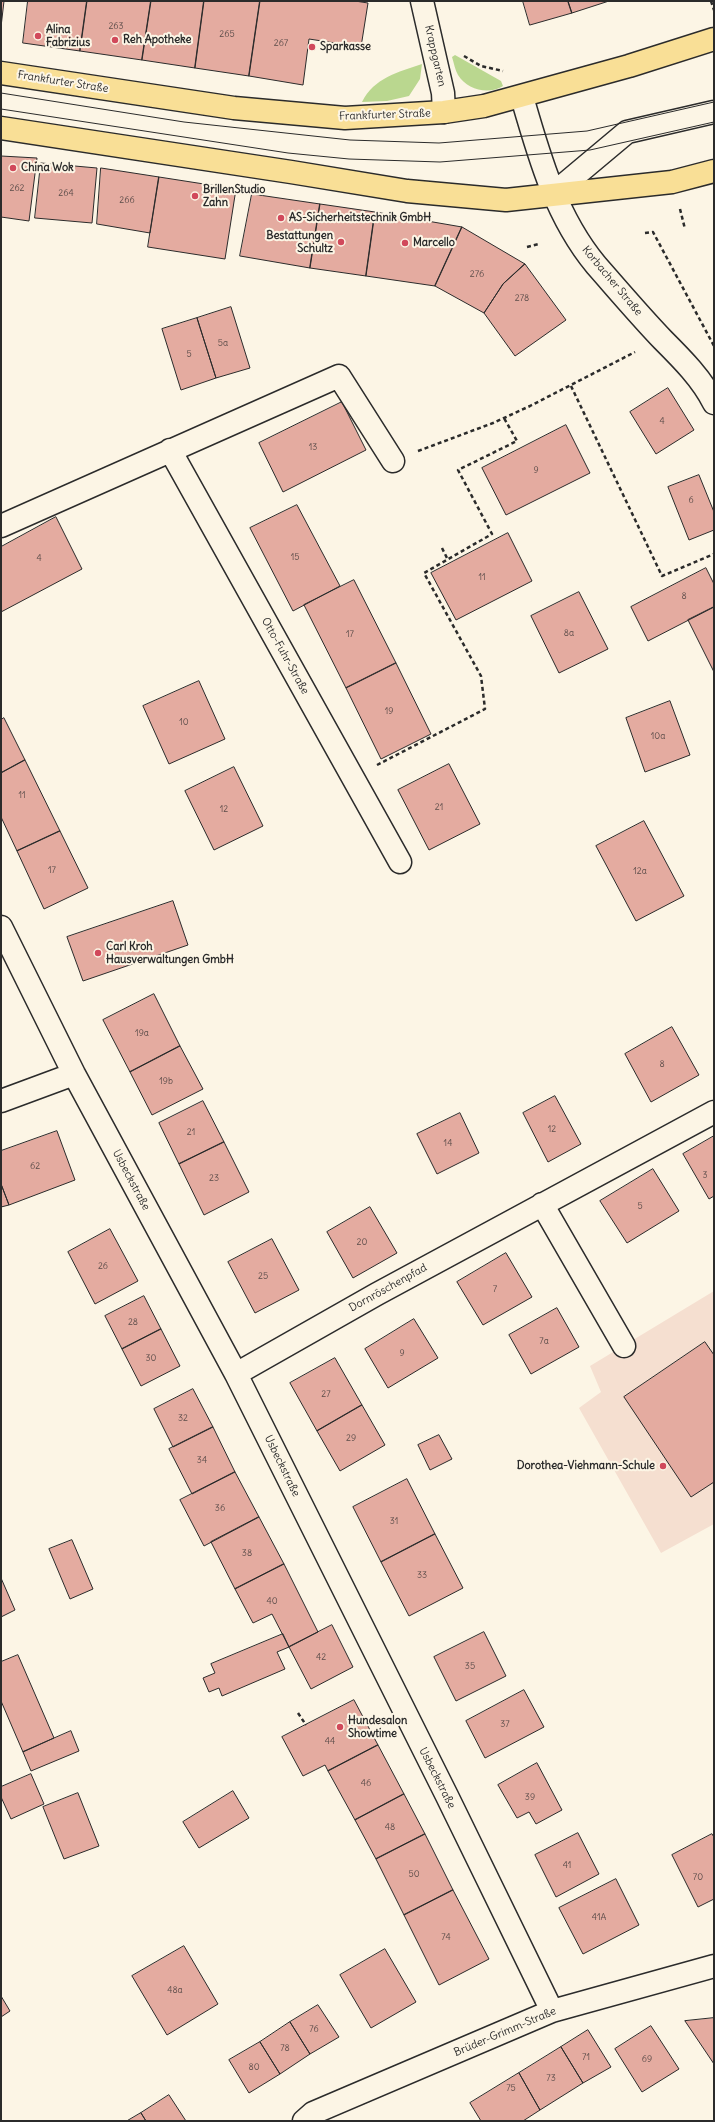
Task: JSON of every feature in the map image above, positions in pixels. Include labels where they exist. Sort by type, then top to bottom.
[{"type":"main road","name":"Frankfurter Straße","points":[[1,73],[234,108],[345,118],[444,112],[484,106],[522,97],[714,39]]},
{"type":"main road","points":[[1,128],[291,172],[407,192],[506,200],[672,182],[714,171]]},
{"type":"street","name":"Krappgarten","points":[[422,1],[443,93],[444,112]]},
{"type":"street","name":"Korbacher Straße","points":[[522,97],[539,156],[554,194],[579,241],[596,264],[713,393]]},
{"type":"street","points":[[554,194],[627,132],[714,112]]},
{"type":"street","points":[[1,526],[339,376],[393,461]]},
{"type":"street","name":"Otto-Fuhr-Straße","points":[[170,450],[400,862]]},
{"type":"street","name":"Usbeckstraße","points":[[1,927],[74,1074],[236,1374],[447,1796],[552,2011]]},
{"type":"street","points":[[1,1101],[74,1074]]},
{"type":"street","name":"Dornröschenpfad","points":[[236,1374],[377,1294],[714,1112]]},
{"type":"street","points":[[542,1204],[624,1346]]},
{"type":"street","name":"Brüder-Grimm-Straße","points":[[304,2121],[313,2113],[552,2011],[714,1966]]},
{"type":"path","points":[[711,1],[714,10]]},
{"type":"path","points":[[462,55],[481,66],[510,73]]},
{"type":"path","points":[[679,208],[685,229]]},
{"type":"path","points":[[645,233],[653,232],[714,346]]},
{"type":"path","points":[[527,246],[539,244]]},
{"type":"path","points":[[393,461],[504,418],[571,386],[635,352]]},
{"type":"path","points":[[571,386],[662,576],[714,554]]},
{"type":"path","points":[[353,777],[485,710],[481,676],[424,573],[492,534],[458,470],[517,440],[504,418]]},
{"type":"path","points":[[442,548],[448,560]]},
{"type":"path","points":[[298,1713],[306,1725]]},
{"type":"shaded area","name":"Dorothea-Viehmann-Schule","points":[[714,1291],[714,1524],[661,1553],[579,1408],[601,1392],[590,1366]]},
{"type":"green space","points":[[455,55],[501,81],[503,86],[491,90],[479,90],[467,84],[462,80],[456,71],[452,57]]},
{"type":"green space","points":[[422,64],[420,79],[409,96],[387,101],[362,102],[373,87],[380,82],[396,73]]},
{"type":"building","points":[[1,1],[4,1],[1,27]]},
{"type":"building","points":[[28,1],[87,1],[80,51],[23,43]]},
{"type":"building","points":[[87,1],[151,1],[142,60],[80,51]]},
{"type":"building","points":[[151,1],[204,1],[195,68],[142,60]]},
{"type":"building","points":[[204,1],[260,1],[249,76],[195,68]]},
{"type":"building","points":[[260,1],[355,1],[368,3],[361,47],[309,39],[303,85],[249,76]]},
{"type":"building","points":[[523,1],[568,1],[572,13],[530,25]]},
{"type":"building","points":[[568,1],[609,1],[572,13]]},
{"type":"building","points":[[1,156],[37,158],[29,221],[1,217]]},
{"type":"building","points":[[41,163],[97,168],[92,223],[35,218]]},
{"type":"building","points":[[101,168],[159,177],[150,233],[97,224]]},
{"type":"building","points":[[159,177],[236,189],[225,259],[148,247]]},
{"type":"building","points":[[252,194],[320,204],[310,268],[240,256]]},
{"type":"building","points":[[320,204],[375,212],[366,276],[310,268]]},
{"type":"building","points":[[375,212],[462,227],[435,286],[366,276]]},
{"type":"building","points":[[462,227],[525,264],[503,284],[484,313],[435,286]]},
{"type":"building","points":[[525,264],[566,320],[515,356],[484,313],[503,284]]},
{"type":"building","points":[[231,307],[250,368],[216,378],[197,318]]},
{"type":"building","points":[[197,318],[216,378],[181,390],[162,329]]},
{"type":"building","points":[[668,388],[694,430],[656,454],[630,412]]},
{"type":"building","points":[[342,402],[366,450],[283,492],[259,443]]},
{"type":"building","points":[[566,425],[590,473],[506,515],[482,468]]},
{"type":"building","points":[[699,475],[714,512],[714,530],[689,540],[668,487]]},
{"type":"building","points":[[297,505],[340,586],[293,611],[250,528]]},
{"type":"building","points":[[56,517],[82,569],[1,612],[1,547]]},
{"type":"building","points":[[508,533],[532,581],[456,620],[431,573]]},
{"type":"building","points":[[706,568],[714,584],[714,607],[648,641],[631,607]]},
{"type":"building","points":[[354,580],[396,663],[346,688],[304,605]]},
{"type":"building","points":[[579,592],[608,649],[559,673],[531,616]]},
{"type":"building","points":[[714,607],[714,672],[688,620]]},
{"type":"building","points":[[396,663],[431,734],[381,759],[346,688]]},
{"type":"building","points":[[199,681],[225,739],[169,764],[143,706]]},
{"type":"building","points":[[670,701],[690,755],[645,772],[626,718]]},
{"type":"building","points":[[4,718],[25,760],[1,773],[1,720]]},
{"type":"building","points":[[25,760],[60,831],[17,851],[1,817],[1,773]]},
{"type":"building","points":[[449,764],[480,824],[429,850],[398,790]]},
{"type":"building","points":[[234,767],[263,826],[214,850],[185,791]]},
{"type":"building","points":[[644,821],[684,896],[636,921],[596,846]]},
{"type":"building","points":[[60,831],[88,888],[44,909],[17,851]]},
{"type":"building","points":[[173,901],[188,945],[83,981],[67,937]]},
{"type":"building","points":[[154,994],[180,1046],[130,1072],[103,1020]]},
{"type":"building","points":[[672,1027],[699,1075],[651,1102],[625,1054]]},
{"type":"building","points":[[180,1046],[203,1089],[152,1115],[130,1072]]},
{"type":"building","points":[[555,1096],[581,1144],[548,1162],[523,1113]]},
{"type":"building","points":[[203,1101],[224,1142],[179,1164],[159,1123]]},
{"type":"building","points":[[460,1113],[479,1153],[437,1174],[417,1134]]},
{"type":"building","points":[[57,1131],[75,1180],[9,1205],[1,1184],[1,1151]]},
{"type":"building","points":[[714,1136],[714,1196],[709,1199],[683,1154]]},
{"type":"building","points":[[224,1142],[249,1192],[204,1215],[179,1164]]},
{"type":"building","points":[[653,1169],[679,1211],[627,1243],[600,1201]]},
{"type":"building","points":[[1,1184],[9,1205],[1,1207]]},
{"type":"building","points":[[370,1207],[397,1253],[353,1278],[327,1232]]},
{"type":"building","points":[[110,1229],[138,1281],[95,1304],[68,1252]]},
{"type":"building","points":[[272,1239],[299,1290],[255,1313],[228,1262]]},
{"type":"building","points":[[506,1253],[532,1297],[483,1325],[457,1282]]},
{"type":"building","points":[[144,1296],[161,1329],[122,1349],[105,1316]]},
{"type":"building","points":[[557,1308],[579,1347],[531,1374],[509,1335]]},
{"type":"building","points":[[414,1319],[438,1358],[388,1388],[365,1349]]},
{"type":"building","points":[[161,1329],[180,1366],[141,1386],[122,1349]]},
{"type":"building","points":[[705,1342],[714,1355],[714,1482],[691,1497],[624,1397]]},
{"type":"building","points":[[335,1358],[362,1405],[317,1431],[290,1383]]},
{"type":"building","points":[[193,1389],[213,1427],[173,1447],[154,1409]]},
{"type":"building","points":[[362,1405],[385,1445],[340,1471],[317,1431]]},
{"type":"building","points":[[213,1427],[235,1472],[192,1494],[169,1449]]},
{"type":"building","points":[[439,1435],[452,1459],[430,1470],[418,1445]]},
{"type":"building","points":[[235,1472],[259,1517],[204,1546],[180,1500]]},
{"type":"building","points":[[407,1479],[435,1534],[381,1562],[353,1507]]},
{"type":"building","points":[[259,1517],[284,1564],[235,1589],[211,1542]]},
{"type":"building","points":[[435,1534],[463,1588],[409,1616],[381,1562]]},
{"type":"building","points":[[72,1540],[93,1589],[70,1599],[49,1549]]},
{"type":"building","points":[[284,1564],[318,1632],[289,1647],[272,1614],[253,1623],[235,1589]]},
{"type":"building","points":[[1,1578],[15,1610],[1,1617]]},
{"type":"building","points":[[332,1625],[353,1667],[311,1689],[289,1647]]},
{"type":"building","points":[[484,1632],[506,1676],[456,1701],[434,1657]]},
{"type":"building","points":[[283,1634],[289,1647],[277,1652],[285,1669],[222,1696],[219,1688],[209,1692],[203,1678],[215,1673],[211,1664]]},
{"type":"building","points":[[18,1655],[54,1738],[23,1752],[1,1701],[1,1662]]},
{"type":"building","points":[[524,1690],[544,1727],[485,1758],[466,1721]]},
{"type":"building","points":[[354,1700],[378,1745],[328,1771],[325,1765],[303,1776],[282,1737]]},
{"type":"building","points":[[71,1731],[79,1751],[31,1771],[23,1752]]},
{"type":"building","points":[[378,1745],[404,1794],[355,1820],[328,1771]]},
{"type":"building","points":[[537,1763],[562,1810],[536,1824],[529,1812],[517,1818],[498,1785]]},
{"type":"building","points":[[31,1774],[44,1804],[11,1819],[1,1797],[1,1787]]},
{"type":"building","points":[[233,1791],[249,1818],[199,1848],[183,1822]]},
{"type":"building","points":[[78,1793],[99,1846],[64,1859],[43,1807]]},
{"type":"building","points":[[404,1794],[425,1834],[376,1859],[355,1820]]},
{"type":"building","points":[[578,1833],[599,1874],[556,1897],[535,1855]]},
{"type":"building","points":[[425,1834],[453,1890],[404,1915],[376,1859]]},
{"type":"building","points":[[712,1834],[714,1837],[714,1899],[698,1907],[672,1855]]},
{"type":"building","points":[[616,1879],[639,1925],[583,1954],[559,1908]]},
{"type":"building","points":[[453,1890],[489,1959],[439,1985],[404,1915]]},
{"type":"building","points":[[184,1946],[218,2004],[167,2035],[132,1976]]},
{"type":"building","points":[[385,1949],[416,2002],[371,2028],[340,1975]]},
{"type":"building","points":[[1,1996],[10,2011],[1,2017]]},
{"type":"building","points":[[318,2005],[339,2037],[310,2054],[290,2022]]},
{"type":"building","points":[[714,2018],[714,2064],[685,2021]]},
{"type":"building","points":[[290,2022],[310,2054],[280,2074],[260,2042]]},
{"type":"building","points":[[651,2026],[679,2069],[642,2092],[615,2049]]},
{"type":"building","points":[[588,2030],[611,2067],[583,2083],[561,2047]]},
{"type":"building","points":[[260,2042],[280,2074],[249,2093],[229,2060]]},
{"type":"building","points":[[561,2047],[583,2083],[540,2110],[519,2073]]},
{"type":"building","points":[[519,2073],[540,2110],[523,2121],[481,2121],[470,2103]]},
{"type":"building","points":[[169,2095],[186,2121],[146,2121],[141,2113]]},
{"type":"building","points":[[141,2113],[146,2121],[127,2121]]},
{"type":"tram line","points":[[1,93],[184,122],[350,140],[439,143],[587,131],[714,102]]},
{"type":"tram line","points":[[1,109],[288,153],[349,159],[440,162],[590,150],[714,122]]},
{"type":"place","name":"Alina Fabrizius","points":[[38,36]]},
{"type":"place","name":"Reh Apotheke","points":[[115,40]]},
{"type":"place","name":"Sparkasse","points":[[312,47]]},
{"type":"place","name":"China Wok","points":[[13,168]]},
{"type":"place","name":"BrillenStudio Zahn","points":[[195,196]]},
{"type":"place","name":"AS-Sicherheitstechnik GmbH","points":[[281,218]]},
{"type":"place","name":"Bestattungen Schultz","points":[[341,242]]},
{"type":"place","name":"Marcello","points":[[405,243]]},
{"type":"place","name":"Carl Kroh Hausverwaltungen GmbH","points":[[98,953]]},
{"type":"place","name":"Dorothea-Viehmann-Schule","points":[[663,1466]]},
{"type":"place","name":"Hundesalon Showtime","points":[[340,1727]]}]
